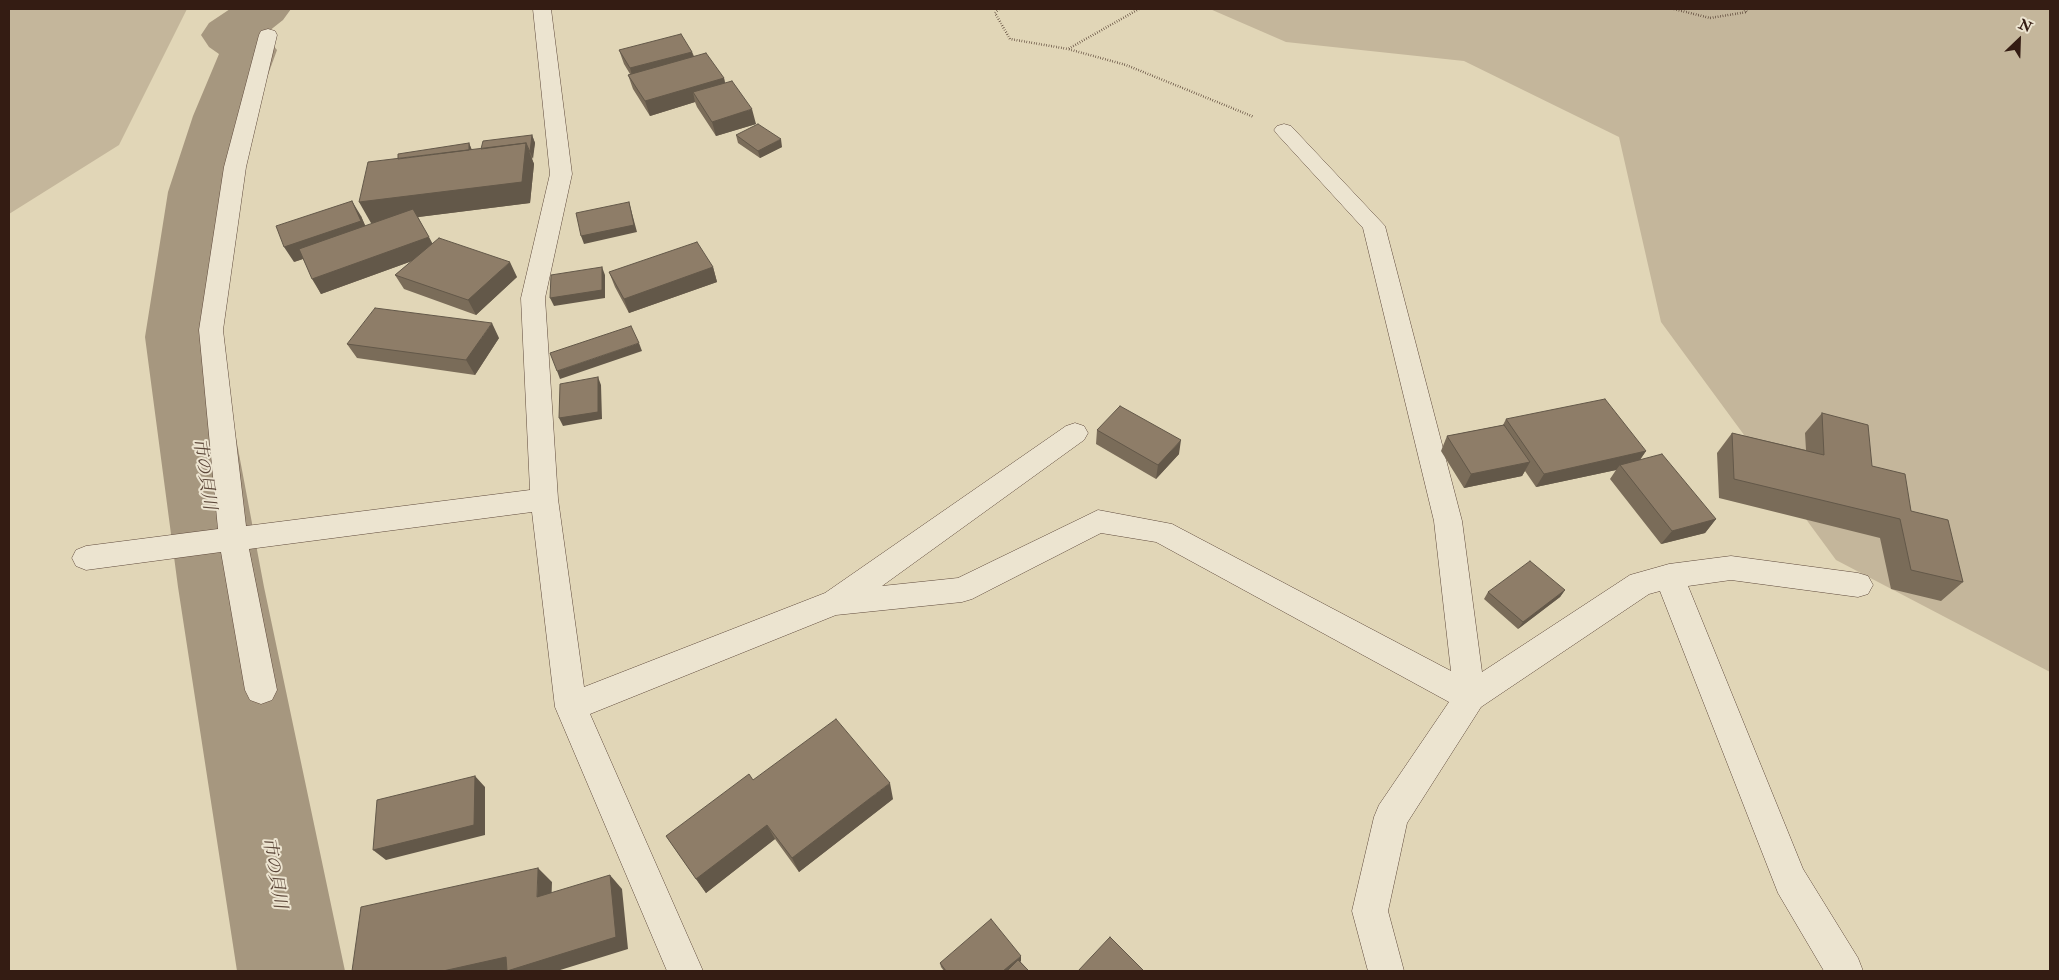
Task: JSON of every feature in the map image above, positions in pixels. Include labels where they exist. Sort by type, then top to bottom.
[{"type":"street","points":[[542,9],[562,174],[533,298],[544,499],[571,707],[685,971]]},
{"type":"street","points":[[261,690],[230,539],[211,330],[235,167],[268,35]]},
{"type":"street","points":[[1284,130],[1374,226],[1448,521],[1470,697]]},
{"type":"street","points":[[571,707],[834,604],[1075,433]]},
{"type":"street","points":[[86,558],[544,499]]},
{"type":"street","points":[[834,604],[962,590],[1098,521],[1162,532],[1470,697]]},
{"type":"street","points":[[1386,971],[1370,912],[1391,817],[1470,697],[1640,584],[1669,576],[1731,568],[1858,585]]},
{"type":"street","points":[[1669,576],[1790,881],[1845,971]]},
{"type":"path","points":[[999,9],[994,13],[1010,39],[1068,49],[1126,64],[1284,130]]},
{"type":"path","points":[[1068,49],[1139,9]]},
{"type":"path","points":[[1674,9],[1710,18],[1747,12],[1744,9]]},
{"type":"shaded area","points":[[9,9],[187,9],[119,145],[9,214]]},
{"type":"shaded area","points":[[1210,9],[2050,9],[2050,672],[1836,560],[1661,322],[1619,137],[1464,61],[1286,42]]},
{"type":"building","points":[[681,34],[692,52],[630,68],[619,50]]},
{"type":"building","points":[[706,53],[724,78],[645,101],[628,75]]},
{"type":"building","points":[[732,81],[752,109],[712,122],[693,92]]},
{"type":"building","points":[[758,124],[781,139],[758,151],[736,135]]},
{"type":"building","points":[[532,135],[530,152],[526,143],[481,149],[483,141]]},
{"type":"building","points":[[469,143],[469,150],[398,159],[398,154]]},
{"type":"building","points":[[526,143],[522,182],[359,202],[368,162]]},
{"type":"building","points":[[352,201],[361,221],[284,247],[276,226]]},
{"type":"building","points":[[629,202],[634,225],[581,236],[576,213]]},
{"type":"building","points":[[413,209],[429,237],[312,279],[299,249]]},
{"type":"building","points":[[439,238],[510,262],[468,300],[395,275]]},
{"type":"building","points":[[697,242],[713,267],[624,299],[609,272]]},
{"type":"building","points":[[602,267],[602,290],[550,298],[551,275]]},
{"type":"building","points":[[375,308],[492,323],[466,360],[347,344]]},
{"type":"building","points":[[631,326],[639,343],[557,371],[550,353]]},
{"type":"building","points":[[598,377],[598,412],[559,418],[560,384]]},
{"type":"building","points":[[1605,399],[1646,451],[1544,474],[1506,419]]},
{"type":"building","points":[[1120,406],[1181,440],[1158,465],[1097,430]]},
{"type":"building","points":[[1822,413],[1868,425],[1872,466],[1905,474],[1911,511],[1948,520],[1963,582],[1911,570],[1900,519],[1734,479],[1732,433],[1824,455]]},
{"type":"building","points":[[1504,425],[1530,462],[1471,474],[1447,436]]},
{"type":"building","points":[[1662,454],[1716,519],[1672,531],[1620,465]]},
{"type":"building","points":[[1530,561],[1565,590],[1523,622],[1488,592]]},
{"type":"building","points":[[836,719],[890,783],[792,858],[767,825],[696,879],[666,836],[749,774],[753,780]]},
{"type":"building","points":[[475,776],[474,825],[373,850],[377,800]]},
{"type":"building","points":[[538,868],[537,897],[610,875],[616,937],[507,971],[506,957],[443,971],[352,971],[361,907]]},
{"type":"building","points":[[991,919],[1021,956],[1003,971],[946,971],[940,963]]},
{"type":"building","points":[[1110,937],[1144,971],[1078,971]]},
{"type":"building","points":[[1018,960],[1029,971],[1007,971]]},
{"type":"waterway","name":"市の貝川","points":[[264,9],[229,35],[249,50],[223,116],[200,192],[181,337],[221,587],[291,971]]}]
